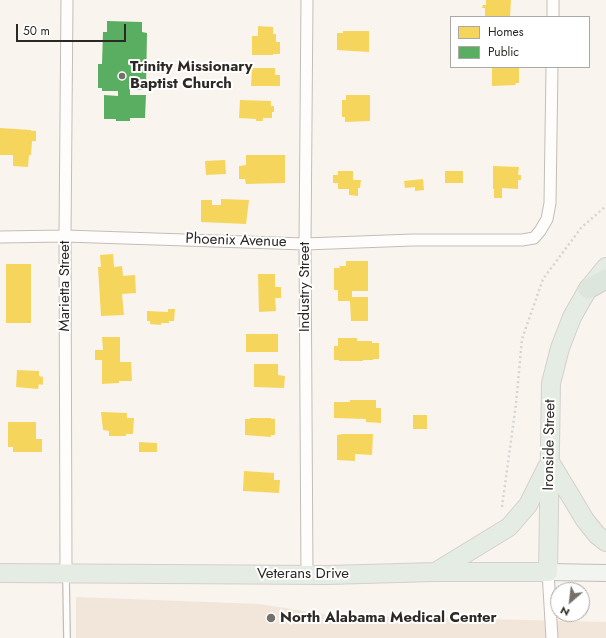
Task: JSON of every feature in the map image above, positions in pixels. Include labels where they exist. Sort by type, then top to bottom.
[{"type":"highway","points":[[588,289],[606,279]]},
{"type":"main road","name":"Ironside Street","points":[[548,572],[552,383],[560,348],[572,317],[588,289],[606,266]]},
{"type":"main road","points":[[550,461],[584,520],[597,535],[606,542]]},
{"type":"main road","points":[[435,572],[509,527],[528,505],[550,461]]},
{"type":"main road","name":"Veterans Drive","points":[[0,573],[66,572],[307,575],[435,572],[606,573]]},
{"type":"street","name":"Marietta Street","points":[[66,572],[65,236],[67,0]]},
{"type":"street","name":"Industry Street","points":[[307,0],[305,244],[307,575]]},
{"type":"street","points":[[553,0],[553,16]]},
{"type":"street","name":"Phoenix Avenue","points":[[0,237],[65,236],[305,244],[413,240],[522,240],[534,238],[547,219],[550,203],[552,68]]},
{"type":"street","name":"Ironside Street","points":[[548,572],[552,638]]},
{"type":"lane","points":[[66,572],[67,638]]},
{"type":"path","points":[[502,507],[516,404],[522,339],[543,279],[581,228],[606,206]]},
{"type":"shaded area","name":"North Alabama Medical Center","points":[[76,597],[260,604],[328,615],[550,621],[550,622],[606,622],[606,638],[76,638]]},
{"type":"building: Homes","points":[[486,0],[511,0],[510,16],[485,16],[485,8],[482,8],[483,5],[486,5]]},
{"type":"building: Homes","points":[[258,26],[273,27],[273,34],[276,34],[276,42],[280,42],[280,54],[252,55],[252,36],[258,36]]},
{"type":"building: Homes","points":[[343,31],[369,31],[369,52],[337,50],[337,33],[343,33]]},
{"type":"building: Homes","points":[[252,68],[275,68],[275,75],[280,75],[280,86],[251,86]]},
{"type":"building: Homes","points":[[492,68],[519,68],[519,83],[515,83],[516,85],[492,86]]},
{"type":"building: Homes","points":[[346,95],[370,95],[370,121],[345,122],[345,117],[342,117],[342,100],[346,100]]},
{"type":"building: Homes","points":[[240,100],[271,101],[271,106],[274,106],[272,118],[263,118],[263,121],[256,121],[256,119],[239,118]]},
{"type":"building: Homes","points":[[0,128],[36,131],[36,141],[32,141],[28,167],[13,166],[13,155],[0,155]]},
{"type":"building: Homes","points":[[246,155],[285,155],[285,183],[246,184],[245,179],[239,179],[239,166],[246,165]]},
{"type":"building: Homes","points":[[225,160],[226,174],[206,175],[205,161]]},
{"type":"building: Homes","points":[[493,166],[519,167],[518,175],[521,175],[521,180],[518,180],[518,189],[502,188],[502,198],[494,198]]},
{"type":"building: Homes","points":[[338,171],[353,171],[353,180],[361,180],[360,188],[358,188],[358,196],[349,195],[349,189],[338,189],[338,183],[333,183],[333,175],[338,175]]},
{"type":"building: Homes","points":[[445,171],[463,171],[463,183],[445,183]]},
{"type":"building: Homes","points":[[423,179],[424,190],[415,191],[415,187],[405,188],[404,181]]},
{"type":"building: Homes","points":[[221,199],[249,200],[246,224],[201,222],[201,200],[212,200],[212,205],[221,205]]},
{"type":"building: Homes","points":[[113,254],[114,267],[122,266],[123,276],[135,275],[136,293],[122,294],[124,315],[101,316],[98,267],[101,267],[100,255]]},
{"type":"building: Homes","points":[[346,261],[368,261],[368,291],[352,291],[352,297],[368,297],[368,321],[351,321],[350,301],[338,301],[338,290],[334,290],[334,268],[346,266]]},
{"type":"building: Homes","points":[[6,264],[31,264],[31,323],[6,323]]},
{"type":"building: Homes","points":[[258,274],[275,274],[275,287],[281,287],[281,298],[275,298],[276,311],[259,312]]},
{"type":"building: Homes","points":[[168,309],[175,309],[174,321],[169,321],[169,323],[161,323],[161,325],[150,324],[150,321],[147,321],[147,311],[168,312]]},
{"type":"building: Homes","points":[[246,334],[278,334],[278,352],[246,352]]},
{"type":"building: Homes","points":[[102,337],[120,337],[120,362],[131,362],[132,381],[119,381],[119,383],[102,384],[102,360],[95,360],[95,350],[103,350]]},
{"type":"building: Homes","points":[[338,338],[357,338],[357,341],[372,341],[372,343],[379,343],[379,359],[363,361],[334,360],[334,346],[338,346]]},
{"type":"building: Homes","points":[[254,364],[278,364],[278,375],[285,376],[284,388],[254,387]]},
{"type":"building: Homes","points":[[17,370],[39,371],[39,376],[43,377],[43,385],[39,384],[38,389],[16,387]]},
{"type":"building: Homes","points":[[350,400],[376,400],[376,408],[381,408],[381,423],[366,422],[366,419],[334,418],[334,402],[350,402]]},
{"type":"building: Homes","points":[[101,412],[127,413],[127,418],[134,418],[133,434],[126,434],[126,436],[109,436],[109,431],[103,430]]},
{"type":"building: Homes","points":[[413,415],[427,415],[427,429],[413,429]]},
{"type":"building: Homes","points":[[245,419],[275,419],[275,435],[271,435],[271,437],[245,435]]},
{"type":"building: Homes","points":[[8,422],[36,422],[36,439],[42,439],[42,452],[13,452],[13,447],[8,447]]},
{"type":"building: Homes","points":[[373,434],[372,455],[355,454],[355,461],[337,460],[337,435]]},
{"type":"building: Homes","points":[[139,442],[157,443],[157,452],[139,452]]},
{"type":"building: Homes","points":[[244,471],[274,473],[274,480],[280,480],[279,493],[243,491]]},
{"type":"building: Public","name":"Trinity Missionary Baptist Church","points":[[107,21],[142,22],[142,32],[147,33],[146,90],[130,89],[130,95],[146,95],[145,118],[130,118],[130,121],[104,119],[104,95],[118,96],[118,91],[102,91],[102,88],[98,88],[98,64],[102,64],[103,32],[107,32]]},
{"type":"place","name":"Trinity Missionary Baptist Church","points":[[122,76]]},
{"type":"place","name":"North Alabama Medical Center","points":[[271,618]]}]
